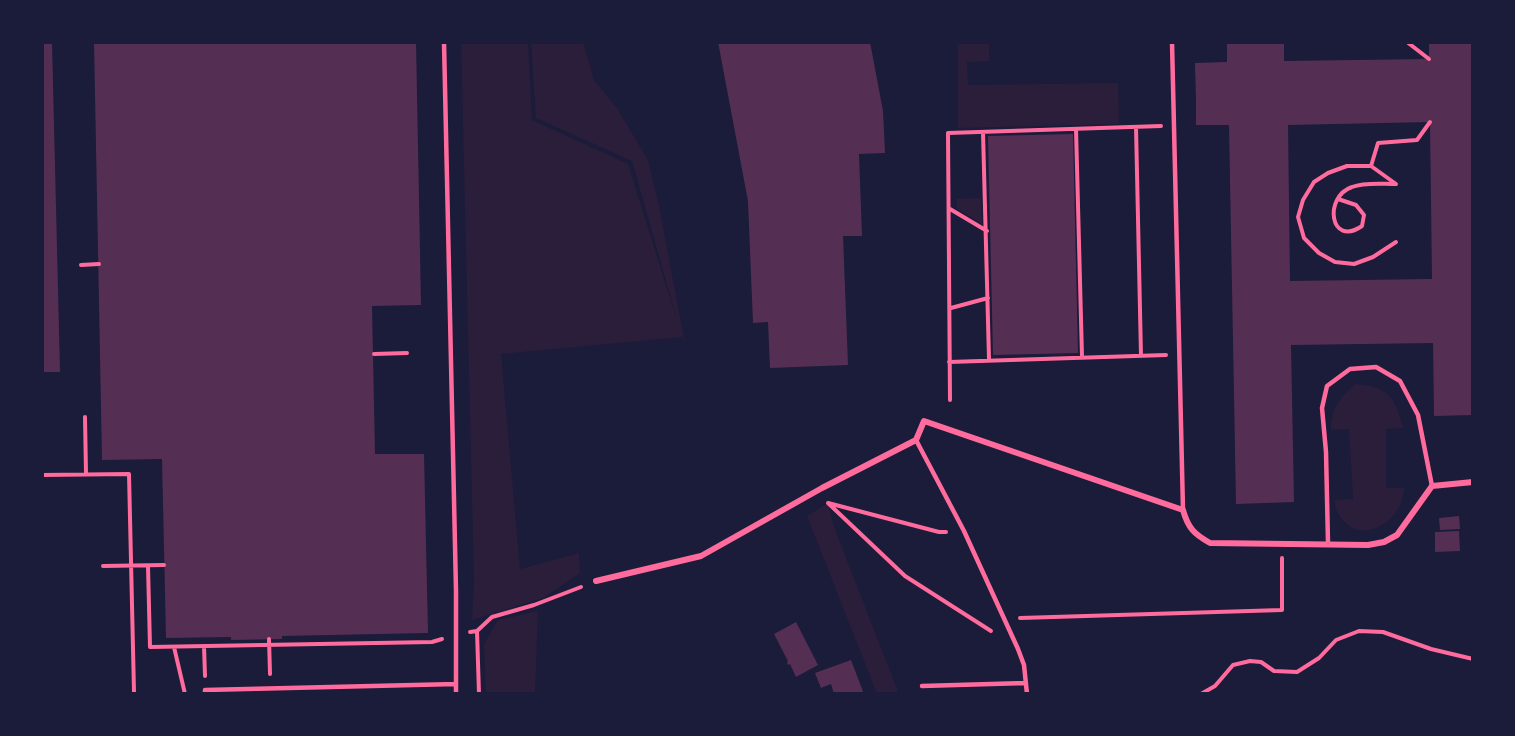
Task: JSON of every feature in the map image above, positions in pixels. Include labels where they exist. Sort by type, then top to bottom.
[{"type":"street","points":[[596,581],[701,556],[822,488],[916,440],[924,421],[1183,510],[1187,524],[1198,536],[1210,543],[1368,545],[1384,542],[1397,536],[1432,486],[1473,482]]},
{"type":"lane","points":[[444,42],[456,694]]},
{"type":"lane","points":[[1172,42],[1183,510]]},
{"type":"lane","points":[[1328,543],[1326,452],[1322,408],[1328,386],[1350,369],[1376,367],[1400,381],[1418,415],[1432,486]]},
{"type":"lane","points":[[916,440],[964,531],[1005,619],[1024,665],[1027,694]]},
{"type":"lane","points":[[922,686],[1026,682]]},
{"type":"lane","points":[[205,694],[205,690],[456,684]]},
{"type":"path","points":[[1409,42],[1429,59]]},
{"type":"path","points":[[1371,166],[1378,142],[1417,140],[1430,122]]},
{"type":"path","points":[[950,400],[948,133],[1160,126]]},
{"type":"path","points":[[1136,127],[1141,356]]},
{"type":"path","points":[[1076,129],[1082,357]]},
{"type":"path","points":[[983,132],[989,359]]},
{"type":"path","points":[[1338,199],[1356,205],[1364,215],[1362,226],[1354,232],[1343,231],[1336,225],[1333,216],[1338,199],[1341,193],[1352,186],[1396,184],[1371,166],[1347,166],[1328,173],[1314,182],[1303,200],[1298,217],[1304,238],[1319,253],[1335,262],[1354,264],[1373,257],[1396,242]]},
{"type":"path","points":[[950,209],[987,231]]},
{"type":"path","points":[[81,265],[99,264]]},
{"type":"path","points":[[951,308],[988,298]]},
{"type":"path","points":[[374,354],[407,353]]},
{"type":"path","points":[[949,362],[989,359],[1164,356]]},
{"type":"path","points":[[85,417],[86,474]]},
{"type":"path","points":[[42,475],[129,474],[134,692]]},
{"type":"path","points":[[822,488],[828,503],[905,576],[998,635]]},
{"type":"path","points":[[828,503],[939,532],[964,531]]},
{"type":"path","points":[[1005,619],[1282,610],[1282,543]]},
{"type":"path","points":[[103,566],[164,565]]},
{"type":"path","points":[[148,566],[150,647],[269,642],[432,642],[477,631],[492,617],[534,605],[596,581]]},
{"type":"path","points":[[477,631],[479,694]]},
{"type":"path","points":[[1202,694],[1215,686],[1233,665],[1250,661],[1261,662],[1274,671],[1297,672],[1319,658],[1336,640],[1359,631],[1383,632],[1431,649],[1473,659]]},
{"type":"path","points":[[269,642],[270,688]]},
{"type":"path","points":[[174,647],[185,694]]},
{"type":"shaded area","points":[[461,42],[528,42],[532,120],[628,164],[677,320],[632,161],[536,118],[531,42],[583,42],[594,80],[617,108],[648,160],[659,205],[685,344],[682,337],[501,354],[520,569],[579,553],[580,573],[543,598],[472,620],[474,581]]},
{"type":"shaded area","points":[[958,42],[989,42],[989,61],[967,62],[968,85],[1118,83],[1119,124],[958,128]]},
{"type":"shaded area","points":[[981,198],[982,224],[957,209],[957,199]]},
{"type":"shaded area","points":[[1355,384],[1375,388],[1389,396],[1397,409],[1403,428],[1386,429],[1386,488],[1404,488],[1401,503],[1394,515],[1384,524],[1372,529],[1360,530],[1349,526],[1340,516],[1334,500],[1353,499],[1349,429],[1331,430],[1332,416],[1337,404]]},
{"type":"shaded area","points":[[828,503],[834,527],[899,694],[877,694],[807,516]]},
{"type":"shaded area","points":[[538,611],[535,694],[486,694],[484,644],[498,620]]},
{"type":"building","points":[[42,42],[52,42],[60,372],[42,372]]},
{"type":"building","points":[[94,42],[416,42],[421,305],[372,306],[375,454],[424,454],[428,633],[282,636],[282,639],[231,640],[231,637],[166,638],[162,459],[102,460]]},
{"type":"building","points":[[718,42],[870,42],[883,111],[885,153],[859,154],[862,236],[843,236],[848,365],[770,368],[768,322],[753,323],[748,201]]},
{"type":"building","points":[[1227,42],[1284,42],[1284,61],[1429,59],[1429,42],[1473,42],[1473,415],[1434,416],[1433,343],[1291,345],[1294,502],[1236,504],[1229,125],[1196,125],[1195,63],[1227,62]],"holes":[[[1430,122],[1432,279],[1290,281],[1288,125]]]},
{"type":"building","points":[[1073,134],[1078,353],[993,355],[988,136]]},
{"type":"building","points":[[1459,516],[1460,529],[1440,530],[1439,518]]},
{"type":"building","points":[[1459,531],[1460,551],[1435,552],[1435,532]]},
{"type":"building","points":[[796,622],[818,665],[796,677],[774,634]]},
{"type":"building","points":[[851,660],[864,694],[834,694],[831,684],[821,688],[815,673]]}]
